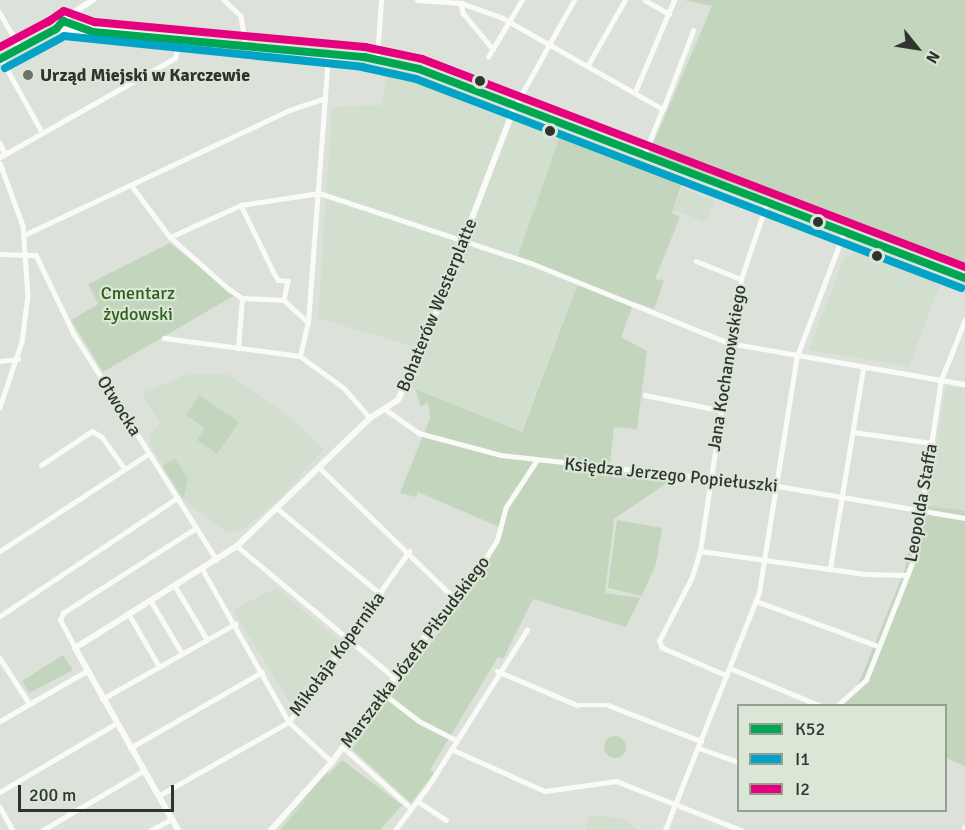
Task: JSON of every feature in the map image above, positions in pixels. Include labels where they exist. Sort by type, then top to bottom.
[{"type":"street","points":[[56,29],[65,27],[93,0]]},
{"type":"street","points":[[224,0],[241,16],[246,46]]},
{"type":"street","points":[[377,59],[381,0]]},
{"type":"street","points":[[417,0],[471,2],[510,21],[663,109]]},
{"type":"street","points":[[488,57],[522,0]]},
{"type":"street","points":[[515,106],[574,0]]},
{"type":"street","points":[[588,65],[625,0]]},
{"type":"street","points":[[645,0],[669,14]]},
{"type":"street","points":[[635,92],[674,0]]},
{"type":"street","points":[[461,3],[463,13],[493,49]]},
{"type":"street","points":[[0,13],[20,46]]},
{"type":"street","points":[[42,132],[1,58],[20,46],[65,27],[179,41],[377,59],[419,69],[965,278]]},
{"type":"street","points":[[644,156],[693,31]]},
{"type":"street","points":[[0,143],[3,155],[175,58],[179,41]]},
{"type":"street","points":[[300,356],[308,322],[328,53]]},
{"type":"street","points":[[24,235],[290,110],[325,98]]},
{"type":"street","name":"Bohaterów Westerplatte","points":[[217,560],[279,510],[370,417],[385,409],[407,386],[515,106]]},
{"type":"street","points":[[0,163],[24,235],[27,306],[18,359],[0,406]]},
{"type":"street","points":[[132,186],[170,237],[242,298],[284,300],[308,322]]},
{"type":"street","points":[[170,237],[241,205],[319,193],[464,240],[729,343],[863,369],[965,384]]},
{"type":"street","name":"Jana Kochanowskiego","points":[[727,676],[662,648],[661,635],[692,577],[700,551],[718,410],[741,279],[766,202]]},
{"type":"street","points":[[241,205],[278,280],[288,281],[284,300]]},
{"type":"street","points":[[665,830],[756,601],[767,558],[797,356],[844,232]]},
{"type":"street","points":[[0,254],[26,251]]},
{"type":"street","name":"Otwocka","points":[[26,251],[38,258],[74,334],[217,560]]},
{"type":"street","points":[[696,261],[741,279]]},
{"type":"street","points":[[238,349],[242,298]]},
{"type":"street","name":"Leopolda Staffa","points":[[838,704],[866,680],[907,575],[921,512],[941,380],[965,320]]},
{"type":"street","points":[[164,338],[300,356],[344,388],[370,417]]},
{"type":"street","points":[[0,361],[18,359]]},
{"type":"street","points":[[830,568],[863,369]]},
{"type":"street","points":[[645,396],[718,410]]},
{"type":"street","name":"Księdza Jerzego Popiełuszki","points":[[385,409],[419,433],[537,460],[709,481],[778,486],[842,499],[965,518]]},
{"type":"street","points":[[41,465],[92,431],[102,437],[125,469]]},
{"type":"street","points":[[853,432],[932,443]]},
{"type":"street","points":[[0,551],[148,454]]},
{"type":"street","name":"Marszałka Józefa Piłsudskiego","points":[[271,830],[332,762],[491,550],[506,507],[537,460]]},
{"type":"street","points":[[320,468],[409,551],[454,598]]},
{"type":"street","points":[[0,616],[177,498]]},
{"type":"street","points":[[279,510],[381,594]]},
{"type":"street","points":[[178,830],[85,672],[60,620],[63,613],[196,528]]},
{"type":"street","points":[[237,546],[396,679]]},
{"type":"street","name":"Mikołaja Kopernika","points":[[158,796],[288,722],[350,641],[409,551]]},
{"type":"street","points":[[700,551],[830,568],[907,575]]},
{"type":"street","points":[[75,648],[217,560]]},
{"type":"street","points":[[203,570],[288,722],[332,762]]},
{"type":"street","points":[[175,586],[207,639]]},
{"type":"street","points":[[151,601],[182,653]]},
{"type":"street","points":[[756,601],[878,646]]},
{"type":"street","points":[[129,614],[159,666]]},
{"type":"street","points":[[102,699],[235,624]]},
{"type":"street","points":[[395,830],[451,749],[497,671],[527,630]]},
{"type":"street","points":[[0,658],[29,703]]},
{"type":"street","points":[[730,668],[818,704]]},
{"type":"street","points":[[497,671],[577,705],[608,705],[701,741]]},
{"type":"street","points":[[0,721],[85,672]]},
{"type":"street","points":[[130,748],[262,672]]},
{"type":"street","points":[[384,694],[419,721],[456,740]]},
{"type":"street","points":[[0,792],[115,724]]},
{"type":"street","points":[[343,747],[411,808]]},
{"type":"street","points":[[699,748],[737,762]]},
{"type":"street","points":[[451,749],[545,791],[616,781],[741,830]]},
{"type":"street","points":[[43,830],[143,771]]},
{"type":"street","points":[[417,801],[446,820]]},
{"type":"street","points":[[0,807],[13,830]]},
{"type":"street","points":[[151,830],[172,819]]},
{"type":"shaded area","points":[[389,65],[561,133],[517,258],[578,282],[521,432],[407,386],[422,349],[318,318],[332,107],[382,105]]},
{"type":"shaded area","points":[[682,188],[714,201],[706,222],[673,209]]},
{"type":"shaded area","points":[[853,250],[940,284],[909,366],[809,350],[845,256],[850,257]]},
{"type":"shaded area","points":[[186,375],[230,375],[292,419],[324,449],[277,501],[241,531],[227,532],[186,502],[150,445],[150,436],[160,423],[142,394]]},
{"type":"shaded area","points":[[946,386],[965,388],[965,511],[933,507],[927,501]]},
{"type":"shaded area","points":[[276,588],[341,642],[292,707],[233,610]]},
{"type":"shaded area","points":[[590,815],[622,818],[639,830],[584,830]]},
{"type":"green space","points":[[684,0],[965,0],[965,270],[649,153],[712,6]]},
{"type":"green space","points":[[561,133],[684,177],[672,213],[680,217],[655,279],[664,281],[654,309],[634,302],[621,337],[647,351],[637,429],[614,427],[609,472],[670,481],[614,519],[605,593],[640,598],[626,627],[533,599],[503,659],[498,657],[430,770],[434,773],[411,803],[352,749],[483,573],[504,529],[418,492],[416,497],[400,493],[430,418],[428,402],[421,407],[415,389],[522,432],[578,283],[517,258]]},
{"type":"green space","name":"Cmentarz żydowski","points":[[170,243],[235,295],[103,372],[71,320],[98,304],[88,284]]},
{"type":"green space","points":[[199,395],[239,422],[217,454],[197,440],[205,428],[186,415]]},
{"type":"green space","points":[[175,459],[188,479],[183,499],[162,466]]},
{"type":"green space","points":[[917,504],[965,511],[965,766],[947,758],[947,704],[842,704],[856,690],[905,569]]},
{"type":"green space","points":[[617,520],[662,528],[656,564],[642,596],[608,588]]},
{"type":"green space","points":[[63,655],[73,670],[29,693],[22,681]]},
{"type":"green space","points":[[615,736],[623,739],[626,747],[623,755],[615,758],[607,755],[604,747],[607,739]]},
{"type":"green space","points":[[342,760],[402,805],[380,830],[280,830],[316,788],[277,830],[329,769],[327,776]]},
{"type":"transit line","name":"I2","points":[[48,22],[64,11],[95,22],[365,47],[422,59],[965,267]]},
{"type":"transit line","name":"I2","points":[[0,47],[51,20]]},
{"type":"transit line","name":"K52","points":[[56,29],[63,21],[93,32],[364,57],[419,69],[965,278]]},
{"type":"transit line","name":"K52","points":[[0,59],[56,29]]},
{"type":"transit line","name":"I1","points":[[64,36],[362,67],[416,79],[961,288]]},
{"type":"transit line","name":"I1","points":[[5,68],[61,38]]},
{"type":"place","name":"Urząd Miejski w Karczewie","points":[[28,75]]}]
